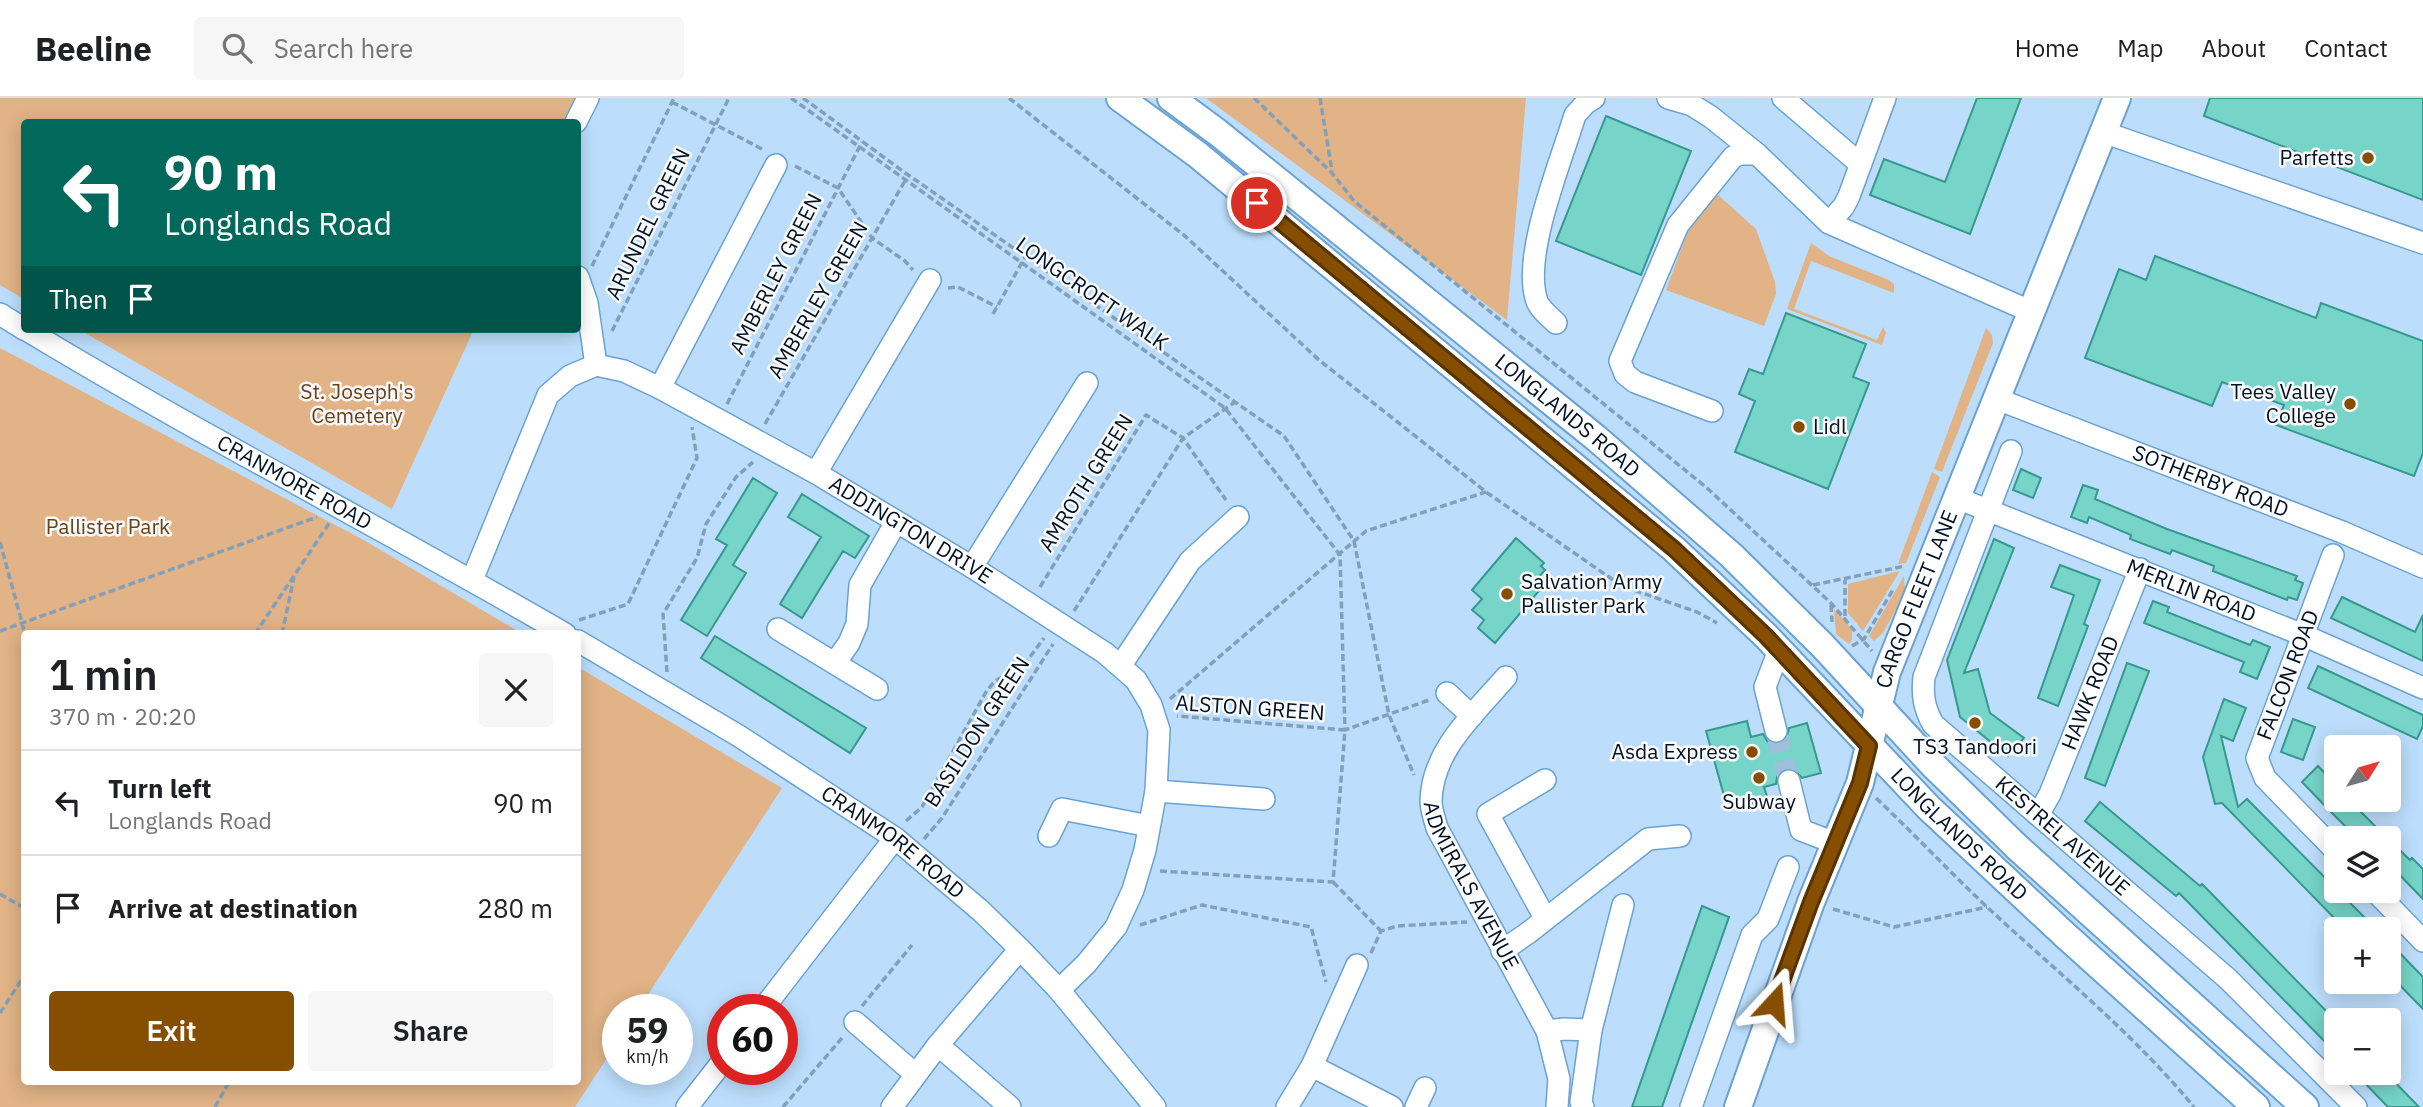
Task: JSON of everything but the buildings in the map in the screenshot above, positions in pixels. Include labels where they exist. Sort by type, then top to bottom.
[{"type":"main road","name":"LONGLANDS ROAD","points":[[1120,98],[1198,155],[1674,549],[1779,650],[1928,808],[2256,1107]]},
{"type":"main road","name":"LONGLANDS ROAD","points":[[1171,98],[1217,132],[1596,438],[1731,555],[1834,658],[1933,765],[2017,847],[2305,1107]]},
{"type":"main road","name":"CARGO FLEET LANE","points":[[1738,1107],[1811,902],[1860,783],[1887,673],[2117,98]]},
{"type":"street","points":[[578,119],[588,98]]},
{"type":"street","points":[[1556,323],[1536,301],[1533,282],[1536,240],[1575,115],[1594,98]]},
{"type":"street","points":[[1668,98],[1702,111],[1757,154],[1829,223],[2032,312]]},
{"type":"street","points":[[1783,98],[1859,163]]},
{"type":"street","points":[[1829,223],[1844,206],[1884,98]]},
{"type":"street","points":[[2103,132],[2423,243]]},
{"type":"street","points":[[1712,411],[1635,382],[1625,374],[1620,360],[1678,225],[1733,157],[1740,154],[1757,154]]},
{"type":"street","points":[[660,388],[776,159]]},
{"type":"street","points":[[816,473],[930,280]]},
{"type":"street","points":[[472,580],[548,396],[570,376],[596,365],[581,286]]},
{"type":"street","name":"CRANMORE ROAD","points":[[0,314],[21,327]]},
{"type":"street","name":"CRANMORE ROAD","points":[[32,333],[339,509],[558,630]]},
{"type":"street","name":"ADDINGTON DRIVE","points":[[596,365],[624,371],[660,388],[816,473],[1030,604],[1121,665],[1136,680],[1155,714],[1159,743],[1156,791],[1140,870],[1126,908],[1111,934],[1059,990]]},
{"type":"street","points":[[972,567],[1087,383]]},
{"type":"street","name":"SOTHERBY ROAD","points":[[1997,400],[2342,531],[2423,567]]},
{"type":"street","name":"KESTREL AVENUE","points":[[2011,451],[1924,677],[1923,701],[1933,723],[2228,979],[2356,1107]]},
{"type":"street","name":"MERLIN ROAD","points":[[1957,498],[2303,635],[2423,688]]},
{"type":"street","points":[[1121,665],[1190,561],[1238,517]]},
{"type":"street","points":[[835,663],[849,643],[857,624],[860,585],[896,522]]},
{"type":"street","name":"FALCON ROAD","points":[[2324,839],[2265,778],[2257,758],[2333,555]]},
{"type":"street","name":"HAWK ROAD","points":[[2038,815],[2050,794],[2140,569]]},
{"type":"street","points":[[778,629],[877,689]]},
{"type":"street","name":"CRANMORE ROAD","points":[[581,643],[739,736],[892,836],[981,911],[1020,949],[1059,990],[1155,1107]]},
{"type":"street","points":[[1776,731],[1765,687],[1779,650]]},
{"type":"street","name":"ADMIRALS AVENUE","points":[[1506,677],[1457,733],[1436,766],[1431,804],[1437,828],[1547,1031],[1559,1079],[1557,1107]]},
{"type":"street","points":[[1447,692],[1472,716]]},
{"type":"street","points":[[1545,780],[1488,814],[1545,918]]},
{"type":"street","points":[[1789,781],[1801,830],[1835,843]]},
{"type":"street","points":[[1156,791],[1264,799]]},
{"type":"street","points":[[1049,836],[1062,809],[1149,826]]},
{"type":"street","points":[[774,994],[892,836]]},
{"type":"street","points":[[1502,951],[1648,839],[1680,836]]},
{"type":"street","points":[[1691,1107],[1752,935],[1768,919],[1788,867]]},
{"type":"street","points":[[2387,903],[2423,941]]},
{"type":"street","points":[[1583,1107],[1581,1102],[1591,1030],[1623,905]]},
{"type":"street","points":[[892,1107],[938,1045],[1020,949]]},
{"type":"street","points":[[1287,1107],[1312,1066],[1357,965]]},
{"type":"street","points":[[855,1022],[915,1074]]},
{"type":"street","points":[[1547,1031],[1591,1030]]},
{"type":"street","points":[[938,1045],[1007,1106]]},
{"type":"street","points":[[1312,1066],[1392,1107]]},
{"type":"street","points":[[687,1107],[707,1081]]},
{"type":"path","name":"ARUNDEL GREEN","points":[[596,365],[729,98]]},
{"type":"path","name":"LONGCROFT WALK","points":[[790,98],[1225,408],[1340,555]]},
{"type":"path","points":[[803,98],[909,176],[1284,436],[1354,541],[1388,715],[1415,778]]},
{"type":"path","points":[[1009,98],[1185,236],[1320,360],[1486,492],[1622,586],[1697,612],[1726,628]]},
{"type":"path","points":[[1254,98],[1332,173],[1354,201],[1707,488],[1831,603]]},
{"type":"path","points":[[1320,98],[1332,173]]},
{"type":"path","name":"ARUNDEL GREEN","points":[[581,279],[673,100]]},
{"type":"path","points":[[673,100],[776,159],[838,188],[872,238],[930,280],[958,287],[997,307]]},
{"type":"path","name":"AMBERLEY GREEN","points":[[718,420],[862,142]]},
{"type":"path","name":"AMBERLEY GREEN","points":[[668,694],[663,614],[697,558],[706,524],[736,477],[758,458],[761,444],[872,238],[909,176]]},
{"type":"path","points":[[993,314],[1025,257]]},
{"type":"path","points":[[892,836],[922,807],[986,692],[994,682],[1027,661],[1059,624],[1183,438],[1235,402]]},
{"type":"path","points":[[563,630],[628,604],[697,458],[689,404]]},
{"type":"path","name":"AMROTH GREEN","points":[[1030,604],[1146,415],[1183,438]]},
{"type":"path","points":[[1183,438],[1238,517]]},
{"type":"path","name":"ALSTON GREEN","points":[[1155,714],[1366,531],[1486,492]]},
{"type":"path","points":[[258,630],[339,509]]},
{"type":"path","points":[[0,631],[339,509]]},
{"type":"path","points":[[0,542],[24,630]]},
{"type":"path","points":[[1340,555],[1345,730],[1447,692]]},
{"type":"path","points":[[1813,586],[1910,565]]},
{"type":"path","points":[[283,630],[295,574]]},
{"type":"path","points":[[1845,580],[1845,617]]},
{"type":"path","points":[[1834,658],[1864,639],[1898,583]]},
{"type":"path","name":"BASILDON GREEN","points":[[913,853],[942,818],[1059,624]]},
{"type":"path","name":"ALSTON GREEN","points":[[1155,714],[1345,730],[1333,882]]},
{"type":"path","points":[[1860,783],[2171,1080],[2194,1107]]},
{"type":"path","points":[[1140,870],[1333,882],[1381,931]]},
{"type":"path","points":[[0,894],[21,906]]},
{"type":"path","points":[[1811,902],[1894,927],[1987,907]]},
{"type":"path","points":[[1111,934],[1202,905],[1311,927],[1335,1015]]},
{"type":"path","points":[[1357,965],[1368,960],[1381,931],[1397,926],[1486,922]]},
{"type":"path","points":[[0,1013],[21,981]]},
{"type":"path","points":[[215,1107],[227,1085]]},
{"type":"green space","points":[[0,98],[580,98],[570,119],[21,119],[21,297],[0,285]]},
{"type":"green space","points":[[1206,98],[1526,98],[1507,320]]},
{"type":"green space","points":[[1717,194],[1756,229],[1775,282],[1776,294],[1764,326],[1666,290],[1688,231]]},
{"type":"green space","points":[[1811,243],[1829,256],[1889,280],[1894,284],[1894,293],[1811,261],[1794,309],[1877,340],[1883,327],[1886,333],[1882,345],[1787,309]]},
{"type":"green space","points":[[1986,328],[1992,335],[1993,343],[1942,472],[1934,469]]},
{"type":"green space","name":"St. Joseph's Cemetery","points":[[85,333],[472,333],[392,509]]},
{"type":"green space","name":"Pallister Park","points":[[0,348],[360,538],[516,630],[21,630],[21,1085],[581,1085],[581,669],[782,788],[648,994],[602,994],[602,1066],[575,1107],[0,1107]]},
{"type":"green space","points":[[1932,472],[1940,477],[1906,563],[1898,564]]},
{"type":"green space","points":[[1900,571],[1863,631],[1848,613],[1848,584]]},
{"type":"green space","points":[[1904,576],[1905,593],[1883,633],[1874,641],[1869,636]]},
{"type":"green space","points":[[1834,609],[1852,629],[1852,640],[1849,644],[1836,634]]},
{"type":"tunnel","points":[[1776,731],[1789,781]]},
{"type":"place","name":"Parfetts","points":[[2368,158]]},
{"type":"place","name":"Tees Valley College","points":[[2350,404]]},
{"type":"place","name":"Lidl","points":[[1799,427]]},
{"type":"place","name":"Salvation Army Pallister Park","points":[[1507,594]]},
{"type":"place","name":"TS3 Tandoori","points":[[1975,723]]},
{"type":"place","name":"Asda Express","points":[[1752,752]]},
{"type":"place","name":"Subway","points":[[1759,778]]},
{"type":"route","points":[[1257,203],[1674,549],[1766,636],[1869,746],[1860,783],[1811,902],[1774,1003]]}]
